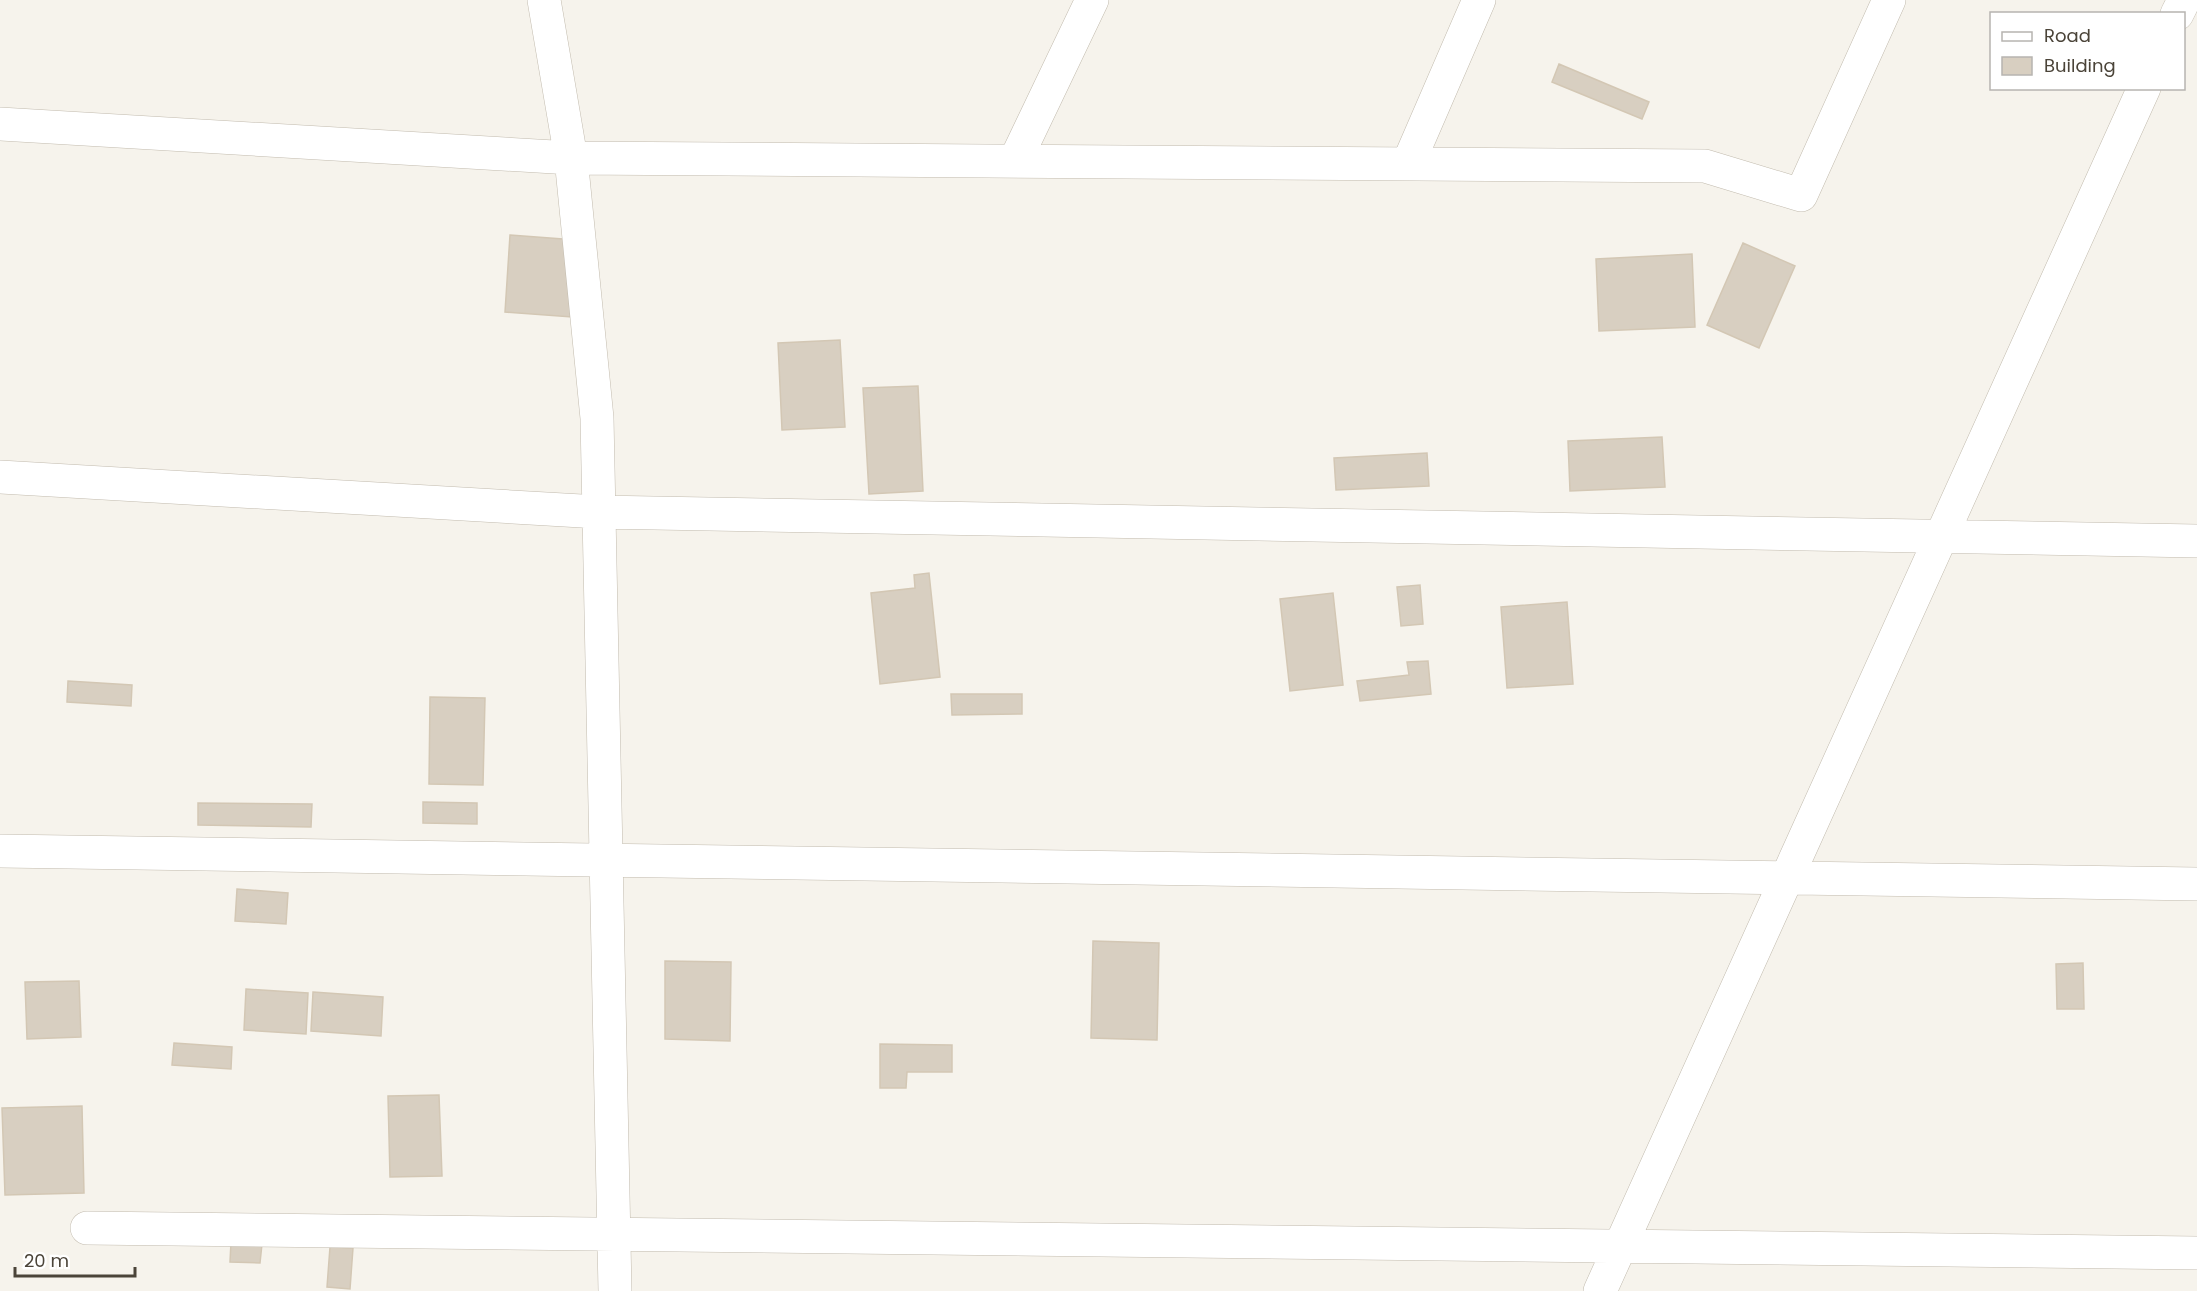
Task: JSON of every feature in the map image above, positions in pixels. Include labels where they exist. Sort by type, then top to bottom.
[{"type":"street","points":[[544,0],[571,158],[597,418],[615,1291]]},
{"type":"street","points":[[1015,161],[1092,0]]},
{"type":"street","points":[[1408,164],[1479,0]]},
{"type":"street","points":[[0,124],[571,158],[1705,166],[1801,195],[1889,0]]},
{"type":"street","points":[[1600,1291],[2143,90]]},
{"type":"street","points":[[0,477],[599,512],[2197,541]]},
{"type":"street","points":[[0,851],[1787,876],[2197,884]]},
{"type":"street","points":[[87,1228],[2197,1253]]},
{"type":"building","points":[[1559,64],[1649,102],[1642,119],[1552,82]]},
{"type":"building","points":[[510,235],[576,240],[572,317],[505,312]]},
{"type":"building","points":[[1743,243],[1795,266],[1759,348],[1707,325]]},
{"type":"building","points":[[1692,254],[1695,327],[1599,331],[1596,259]]},
{"type":"building","points":[[840,340],[845,427],[782,430],[778,343]]},
{"type":"building","points":[[918,386],[923,491],[869,494],[863,388]]},
{"type":"building","points":[[1662,437],[1665,487],[1570,491],[1568,441]]},
{"type":"building","points":[[1427,453],[1429,486],[1336,490],[1334,458]]},
{"type":"building","points":[[929,573],[940,677],[880,684],[871,593],[915,588],[914,575]]},
{"type":"building","points":[[1420,585],[1423,624],[1401,626],[1397,587]]},
{"type":"building","points":[[1333,593],[1343,685],[1290,691],[1280,599]]},
{"type":"building","points":[[1567,602],[1573,684],[1507,688],[1501,607]]},
{"type":"building","points":[[1428,661],[1431,694],[1360,701],[1357,681],[1409,675],[1407,662]]},
{"type":"building","points":[[68,681],[132,685],[131,706],[67,702]]},
{"type":"building","points":[[951,694],[1022,694],[1022,714],[952,715]]},
{"type":"building","points":[[430,697],[485,698],[483,785],[429,784]]},
{"type":"building","points":[[423,802],[477,803],[477,824],[423,823]]},
{"type":"building","points":[[198,803],[312,804],[311,827],[198,825]]},
{"type":"building","points":[[237,889],[288,893],[286,924],[235,921]]},
{"type":"building","points":[[1093,941],[1159,943],[1157,1040],[1091,1038]]},
{"type":"building","points":[[665,961],[731,962],[730,1041],[665,1039]]},
{"type":"building","points":[[2083,963],[2084,1009],[2057,1009],[2056,964]]},
{"type":"building","points":[[79,981],[81,1037],[27,1039],[25,982]]},
{"type":"building","points":[[246,989],[308,993],[306,1034],[244,1030]]},
{"type":"building","points":[[313,992],[383,997],[381,1036],[311,1031]]},
{"type":"building","points":[[174,1043],[232,1047],[231,1069],[172,1065]]},
{"type":"building","points":[[880,1044],[952,1045],[952,1072],[907,1072],[906,1088],[880,1088]]},
{"type":"building","points":[[439,1095],[442,1176],[390,1177],[388,1096]]},
{"type":"building","points":[[82,1106],[84,1193],[5,1195],[2,1108]]},
{"type":"building","points":[[231,1242],[262,1244],[260,1263],[230,1262]]},
{"type":"building","points":[[330,1247],[353,1248],[350,1289],[327,1287]]}]
